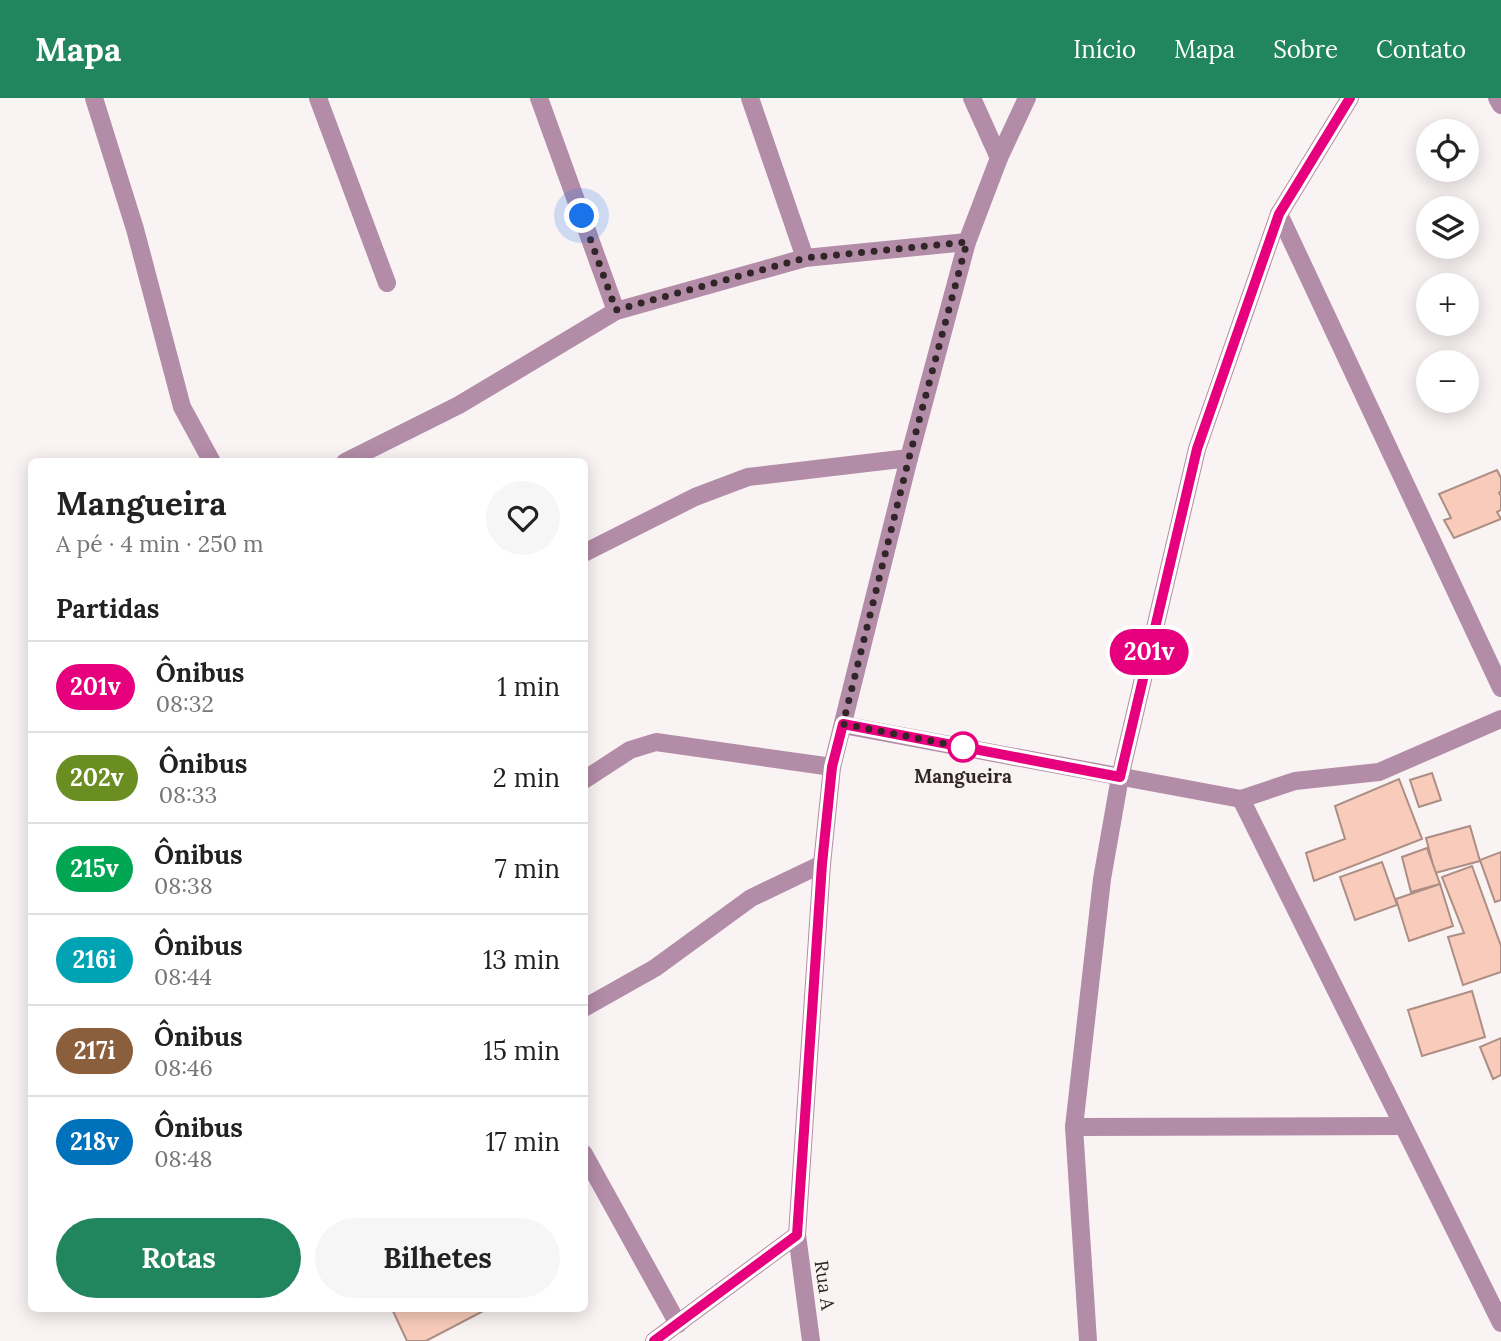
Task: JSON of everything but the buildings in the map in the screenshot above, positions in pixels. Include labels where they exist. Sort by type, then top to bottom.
[{"type":"street","points":[[94,98],[135,229],[182,407],[210,458]]},
{"type":"street","points":[[318,98],[387,283]]},
{"type":"street","points":[[539,98],[616,310]]},
{"type":"street","points":[[750,98],[805,258]]},
{"type":"street","points":[[972,98],[999,158]]},
{"type":"street","name":"Rua A","points":[[811,1341],[797,1235],[822,864],[832,767],[909,458],[967,242],[999,158],[1027,98]]},
{"type":"street","points":[[1088,1341],[1074,1127],[1102,878],[1120,777],[1197,449],[1279,214],[1350,98]]},
{"type":"street","points":[[1497,98],[1501,105]]},
{"type":"street","points":[[1279,214],[1501,688]]},
{"type":"street","points":[[353,458],[459,405],[616,310],[805,258],[967,242]]},
{"type":"street","points":[[588,550],[695,497],[748,477],[909,458]]},
{"type":"street","points":[[843,724],[1241,799],[1295,781],[1379,772],[1501,719]]},
{"type":"street","points":[[588,777],[630,750],[656,742],[832,767]]},
{"type":"street","points":[[1241,799],[1501,1322]]},
{"type":"street","points":[[588,1006],[655,968],[751,898],[822,864]]},
{"type":"street","points":[[1074,1127],[1403,1126]]},
{"type":"street","points":[[588,1161],[678,1324]]},
{"type":"street","points":[[654,1341],[797,1235]]},
{"type":"bus line","name":"201v","points":[[654,1341],[797,1235],[822,864],[832,767],[843,724],[1120,777],[1197,449],[1279,214],[1350,98]]},
{"type":"place","name":"Mangueira","points":[[963,747]]},
{"type":"route","points":[[582,216],[616,310],[805,258],[967,242],[909,458],[843,724],[963,747]]}]
